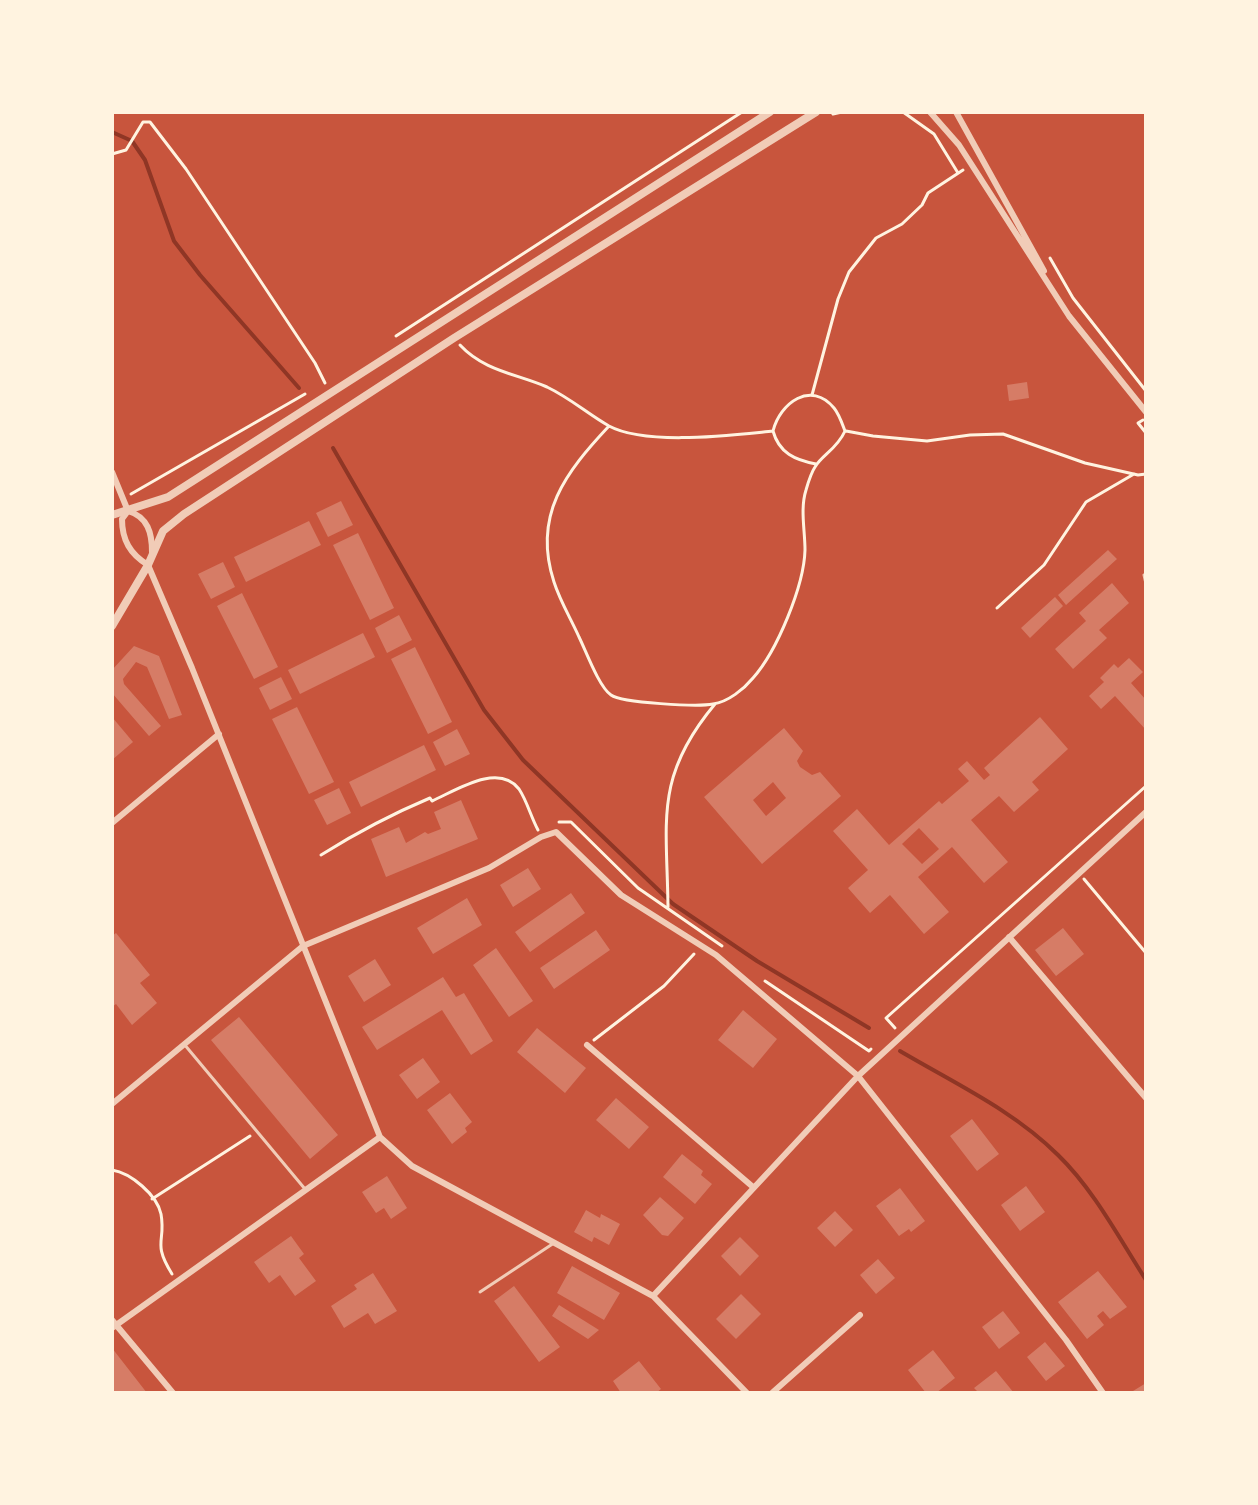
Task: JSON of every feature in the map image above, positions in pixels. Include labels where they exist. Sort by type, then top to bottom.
[{"type":"street","points":[[112,515],[168,497],[770,112]]},
{"type":"street","points":[[112,626],[148,565],[163,531],[184,514],[454,338],[816,112]]},
{"type":"street","points":[[930,112],[959,145],[1069,316],[1146,412]]},
{"type":"street","points":[[956,112],[1069,316]]},
{"type":"street","points":[[112,472],[128,511],[136,513],[151,532],[152,552]]},
{"type":"street","points":[[128,511],[122,519],[125,542],[137,558],[148,565],[380,1137],[412,1166],[653,1296],[747,1393]]},
{"type":"street","points":[[112,823],[219,734]]},
{"type":"street","points":[[653,1296],[858,1076],[1146,812]]},
{"type":"street","points":[[112,1104],[303,946],[489,868],[539,834],[560,834],[621,895],[702,945],[858,1076],[1066,1340],[1103,1393]]},
{"type":"street","points":[[1009,937],[1146,1098]]},
{"type":"street","points":[[587,1045],[753,1187]]},
{"type":"street","points":[[173,1393],[113,1324],[380,1137]]},
{"type":"street","points":[[772,1393],[860,1315]]},
{"type":"lane","points":[[1144,575],[1146,584]]},
{"type":"lane","points":[[184,1044],[305,1189]]},
{"type":"lane","points":[[480,1292],[554,1243]]},
{"type":"path","points":[[390,340],[742,112]]},
{"type":"path","points":[[832,112],[842,112]]},
{"type":"path","points":[[812,395],[838,299],[849,272],[876,238],[902,224],[922,205],[928,193],[958,173],[934,134],[903,112]]},
{"type":"path","points":[[112,154],[126,150],[143,122],[150,122],[186,169],[315,363],[330,393]]},
{"type":"path","points":[[1049,257],[1073,298],[1146,391]]},
{"type":"path","points":[[454,338],[482,364],[562,395],[609,426],[638,434],[686,438],[773,431]]},
{"type":"path","points":[[122,499],[325,382]]},
{"type":"path","points":[[816,464],[789,456],[776,441],[773,431],[778,416],[788,403],[795,398],[812,395],[827,401],[835,409],[845,431]]},
{"type":"path","points":[[1142,421],[1138,423],[1146,433]]},
{"type":"path","points":[[609,426],[567,476],[552,509],[546,542],[554,582],[610,695],[625,701],[715,704]]},
{"type":"path","points":[[668,909],[665,838],[670,787],[683,748],[715,704],[743,689],[766,661],[802,572],[805,553],[803,501],[816,464],[834,449],[845,431]]},
{"type":"path","points":[[845,431],[927,441],[1003,434],[1085,463],[1146,474]]},
{"type":"path","points":[[997,608],[1044,565],[1086,502],[1134,474]]},
{"type":"path","points":[[321,855],[393,813],[494,777],[517,787],[539,834],[547,826]]},
{"type":"path","points":[[887,1036],[896,1028],[886,1018],[1146,786]]},
{"type":"path","points":[[557,822],[571,822],[638,888],[719,942],[727,951]]},
{"type":"path","points":[[1079,873],[1146,953]]},
{"type":"path","points":[[587,1045],[673,978],[702,945]]},
{"type":"path","points":[[756,975],[869,1051],[878,1043]]},
{"type":"path","points":[[152,1199],[256,1131]]},
{"type":"path","points":[[112,1170],[129,1176],[160,1211],[160,1252],[176,1282]]},
{"type":"building","points":[[1027,382],[1029,398],[1009,401],[1007,385]]},
{"type":"building","points":[[341,501],[353,525],[328,537],[316,513]]},
{"type":"building","points":[[309,521],[321,545],[246,582],[234,557]]},
{"type":"building","points":[[358,533],[394,608],[370,620],[333,545]]},
{"type":"building","points":[[1108,550],[1117,559],[1066,605],[1058,595]]},
{"type":"building","points":[[223,562],[235,587],[211,599],[198,574]]},
{"type":"building","points":[[1112,583],[1129,603],[1099,630],[1107,638],[1073,669],[1055,649],[1086,621],[1079,613]]},
{"type":"building","points":[[242,593],[278,667],[254,679],[217,606]]},
{"type":"building","points":[[1055,597],[1063,606],[1030,638],[1021,628]]},
{"type":"building","points":[[399,615],[412,640],[387,653],[375,628]]},
{"type":"building","points":[[363,633],[375,657],[300,694],[288,670]]},
{"type":"building","points":[[134,646],[159,656],[182,715],[169,719],[147,667],[136,662],[123,679],[161,726],[149,736],[112,693],[112,670]]},
{"type":"building","points":[[415,647],[452,722],[428,734],[391,659]]},
{"type":"building","points":[[1129,658],[1143,672],[1131,683],[1146,700],[1146,730],[1115,696],[1101,709],[1089,696],[1104,682],[1100,678],[1114,664],[1118,668]]},
{"type":"building","points":[[281,677],[292,699],[270,710],[259,688]]},
{"type":"building","points":[[297,707],[334,782],[309,794],[272,719]]},
{"type":"building","points":[[112,717],[133,742],[112,760]]},
{"type":"building","points":[[1040,717],[1068,749],[1032,782],[1039,790],[1014,812],[999,796],[971,820],[1008,862],[984,883],[952,847],[918,877],[949,912],[924,934],[890,895],[870,913],[848,888],[868,870],[833,831],[857,809],[889,845],[939,801],[942,804],[969,781],[958,769],[967,761],[984,780],[990,775],[984,768]],"holes":[[[919,828],[939,849],[922,864],[902,844]]]},
{"type":"building","points":[[784,728],[803,751],[797,761],[800,767],[812,775],[820,772],[841,796],[762,864],[704,797]],"holes":[[[773,782],[786,798],[766,816],[753,800]]]},
{"type":"building","points":[[457,729],[470,754],[445,766],[433,742]]},
{"type":"building","points":[[424,745],[436,770],[361,807],[349,782]]},
{"type":"building","points":[[339,788],[351,813],[327,825],[314,800]]},
{"type":"building","points":[[461,800],[478,839],[386,877],[371,839],[399,827],[406,843],[425,832],[428,834],[441,829],[434,812]]},
{"type":"building","points":[[528,868],[541,889],[513,907],[500,885]]},
{"type":"building","points":[[571,893],[585,913],[530,952],[515,932]]},
{"type":"building","points":[[467,898],[482,925],[433,954],[417,928]]},
{"type":"building","points":[[1063,928],[1084,954],[1056,976],[1035,950]]},
{"type":"building","points":[[596,930],[610,950],[554,989],[540,968]]},
{"type":"building","points":[[116,933],[150,975],[140,983],[157,1003],[132,1025],[116,1004],[112,1007],[112,936]]},
{"type":"building","points":[[496,948],[533,1001],[509,1017],[473,965]]},
{"type":"building","points":[[375,959],[391,985],[364,1002],[348,976]]},
{"type":"building","points":[[443,977],[456,997],[464,993],[493,1041],[471,1055],[442,1010],[377,1050],[362,1027]]},
{"type":"building","points":[[743,1010],[777,1039],[753,1068],[718,1040]]},
{"type":"building","points":[[239,1017],[338,1135],[310,1159],[211,1040]]},
{"type":"building","points":[[537,1028],[586,1068],[565,1093],[517,1052]]},
{"type":"building","points":[[423,1058],[440,1082],[417,1099],[399,1075]]},
{"type":"building","points":[[450,1093],[472,1122],[465,1128],[467,1132],[452,1144],[427,1110]]},
{"type":"building","points":[[616,1098],[649,1127],[629,1149],[596,1120]]},
{"type":"building","points":[[972,1119],[999,1154],[977,1171],[950,1136]]},
{"type":"building","points":[[682,1154],[703,1171],[701,1175],[712,1184],[695,1204],[663,1177]]},
{"type":"building","points":[[387,1176],[407,1208],[391,1219],[384,1208],[376,1213],[362,1192]]},
{"type":"building","points":[[1026,1186],[1045,1212],[1020,1231],[1001,1205]]},
{"type":"building","points":[[900,1188],[925,1221],[911,1232],[909,1229],[899,1236],[876,1206]]},
{"type":"building","points":[[660,1197],[684,1218],[668,1236],[662,1235],[643,1215]]},
{"type":"building","points":[[586,1210],[620,1224],[609,1245],[594,1237],[592,1242],[574,1232]]},
{"type":"building","points":[[835,1211],[853,1230],[835,1247],[817,1228]]},
{"type":"building","points":[[291,1236],[304,1254],[299,1258],[316,1281],[295,1296],[280,1275],[269,1283],[254,1262]]},
{"type":"building","points":[[740,1237],[759,1256],[740,1276],[721,1256]]},
{"type":"building","points":[[878,1259],[895,1278],[876,1294],[860,1275]]},
{"type":"building","points":[[572,1266],[620,1293],[604,1320],[557,1293]]},
{"type":"building","points":[[1098,1271],[1127,1307],[1110,1319],[1103,1311],[1097,1316],[1104,1325],[1087,1339],[1058,1302]]},
{"type":"building","points":[[373,1273],[397,1311],[375,1324],[368,1313],[344,1328],[331,1306],[357,1289],[354,1285]]},
{"type":"building","points":[[514,1286],[560,1347],[539,1362],[494,1301]]},
{"type":"building","points":[[741,1294],[761,1314],[736,1339],[716,1319]]},
{"type":"building","points":[[559,1305],[599,1330],[588,1339],[552,1316]]},
{"type":"building","points":[[1003,1311],[1020,1333],[999,1349],[982,1327]]},
{"type":"building","points":[[1045,1342],[1065,1366],[1046,1381],[1027,1357]]},
{"type":"building","points":[[112,1348],[147,1393],[115,1393],[112,1389]]},
{"type":"building","points":[[933,1350],[955,1378],[936,1393],[926,1393],[908,1370]]},
{"type":"building","points":[[639,1361],[661,1389],[656,1393],[621,1393],[613,1381]]},
{"type":"building","points":[[996,1371],[1014,1393],[979,1393],[974,1388]]},
{"type":"building","points":[[1146,1383],[1146,1393],[1134,1393],[1133,1391]]},
{"type":"waterway","points":[[112,132],[132,141],[145,160],[174,241],[299,388]]},
{"type":"waterway","points":[[333,448],[484,710],[523,760],[673,904],[757,961],[869,1028]]},
{"type":"waterway","points":[[900,1051],[962,1086],[1041,1139],[1095,1199],[1146,1280]]}]
